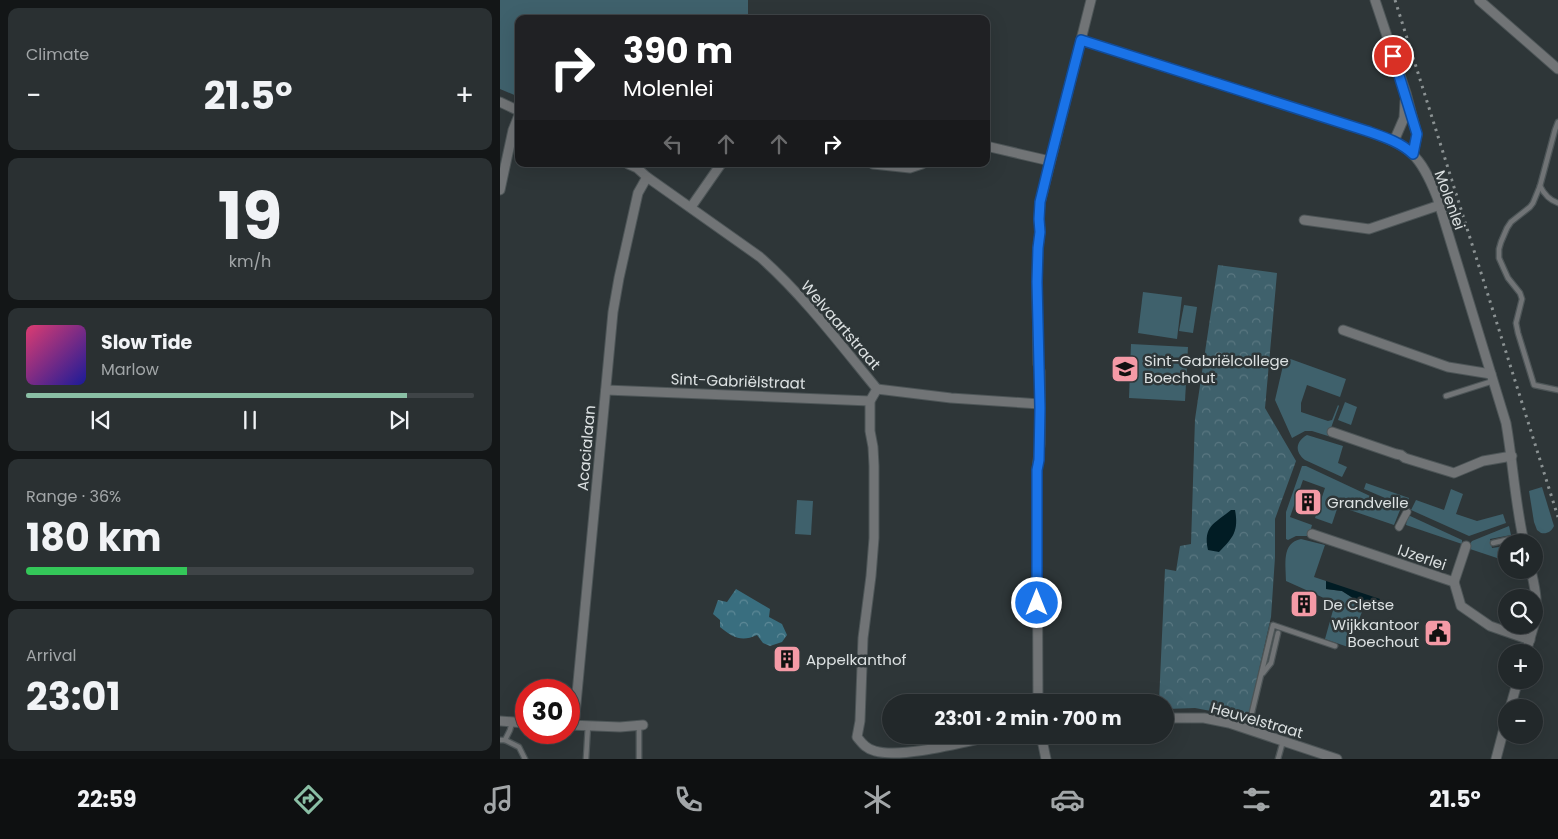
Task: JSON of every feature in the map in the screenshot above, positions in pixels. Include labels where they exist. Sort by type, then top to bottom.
[{"type":"street","points":[[1038,694],[1037,470],[1040,404],[1038,248],[1040,202],[1091,0]]},
{"type":"street","points":[[1375,0],[1406,93],[1417,134],[1413,154]]},
{"type":"street","points":[[1479,0],[1558,69]]},
{"type":"street","name":"Molenlei","points":[[1081,40],[1394,141],[1413,154],[1424,168],[1440,205],[1506,423],[1522,534]]},
{"type":"street","points":[[1394,141],[1404,118],[1406,93]]},
{"type":"street","points":[[500,102],[515,109]]},
{"type":"street","points":[[500,190],[515,125]]},
{"type":"street","points":[[990,147],[1050,161]]},
{"type":"street","name":"Welvaartstraat","points":[[635,167],[760,257],[772,268],[820,321],[877,389],[870,401]]},
{"type":"street","points":[[691,208],[719,167]]},
{"type":"street","name":"Acacialaan","points":[[577,679],[613,312],[638,193],[647,177]]},
{"type":"street","points":[[1304,220],[1369,230],[1440,205]]},
{"type":"street","points":[[1343,330],[1448,367],[1492,378]]},
{"type":"street","points":[[877,389],[951,398],[1040,404]]},
{"type":"street","name":"Sint-Gabriëlstraat","points":[[606,390],[870,401]]},
{"type":"street","points":[[870,401],[870,431],[874,457],[874,538],[862,648],[860,721],[857,736],[863,745],[881,752],[911,751],[951,744]]},
{"type":"street","points":[[1332,432],[1454,473],[1483,461],[1512,456]]},
{"type":"street","points":[[1399,527],[1407,512]]},
{"type":"street","name":"IJzerlei","points":[[1312,534],[1454,582],[1461,606],[1490,626],[1530,640]]},
{"type":"street","points":[[1454,582],[1466,546]]},
{"type":"street","points":[[1529,644],[1532,634]]},
{"type":"street","name":"Heuvelstraat","points":[[1174,718],[1204,718],[1248,729],[1338,759]]},
{"type":"street","points":[[500,721],[512,722]]},
{"type":"street","points":[[580,725],[620,727],[641,725]]},
{"type":"street","points":[[1043,744],[1046,759]]},
{"type":"street","points":[[1496,759],[1500,744]]},
{"type":"lane","points":[[1558,122],[1554,130],[1540,186],[1530,207],[1518,215],[1507,228],[1500,242],[1499,258],[1508,278],[1522,299],[1516,323],[1534,385],[1558,390]]},
{"type":"lane","points":[[1540,186],[1546,196],[1558,203]]},
{"type":"lane","points":[[1446,396],[1492,378]]},
{"type":"lane","points":[[1493,543],[1498,542]]},
{"type":"lane","points":[[1248,729],[1273,625],[1335,646]]},
{"type":"lane","points":[[1261,676],[1270,663],[1278,633]]},
{"type":"lane","points":[[512,722],[510,730],[503,740],[519,747],[525,759]]},
{"type":"lane","points":[[586,759],[588,725]]},
{"type":"lane","points":[[639,759],[641,725]]},
{"type":"lane","points":[[1278,759],[1283,740]]},
{"type":"green space","points":[[500,0],[748,0],[748,15],[515,15],[515,95],[500,89]]},
{"type":"green space","points":[[1218,265],[1277,273],[1265,408],[1296,461],[1275,519],[1275,557],[1271,617],[1248,718],[1195,708],[1174,709],[1174,694],[1159,694],[1165,569],[1176,571],[1180,546],[1191,544],[1195,419]]},
{"type":"green space","points":[[1143,292],[1182,297],[1177,339],[1138,333]]},
{"type":"green space","points":[[1184,305],[1197,307],[1193,333],[1179,331]]},
{"type":"green space","points":[[1131,344],[1188,347],[1185,401],[1129,398]]},
{"type":"green space","points":[[1285,357],[1346,379],[1340,397],[1307,385],[1301,403],[1301,412],[1328,421],[1332,420],[1339,406],[1328,436],[1305,431],[1292,438],[1275,400]]},
{"type":"green space","points":[[1345,402],[1357,407],[1351,425],[1338,420]]},
{"type":"green space","points":[[1307,435],[1343,446],[1338,463],[1347,467],[1342,477],[1305,460],[1299,454],[1298,444]]},
{"type":"green space","points":[[1302,466],[1306,466],[1400,510],[1394,525],[1338,506],[1332,524],[1315,518],[1325,488],[1303,480],[1290,517],[1312,525],[1309,536],[1296,536],[1288,540],[1286,539],[1286,512]]},
{"type":"green space","points":[[1366,483],[1409,498],[1406,507],[1364,489]]},
{"type":"green space","points":[[1542,487],[1554,526],[1545,533],[1537,530],[1529,491]]},
{"type":"green space","points":[[1451,489],[1463,494],[1456,514],[1477,521],[1503,514],[1506,523],[1469,536],[1411,510],[1416,500],[1444,510]]},
{"type":"green space","points":[[797,500],[813,501],[811,535],[795,534]]},
{"type":"green space","points":[[1408,515],[1462,540],[1462,544],[1406,525]]},
{"type":"green space","points":[[1509,526],[1511,534],[1498,534],[1498,537],[1490,539],[1492,548],[1498,547],[1498,558],[1467,548],[1472,541]]},
{"type":"green space","points":[[1301,539],[1325,545],[1314,577],[1326,581],[1326,589],[1342,591],[1356,600],[1357,607],[1362,612],[1348,647],[1325,639],[1335,603],[1286,581],[1285,562],[1287,550],[1295,541]]},
{"type":"green space","points":[[736,589],[770,609],[769,617],[782,624],[787,635],[782,642],[770,646],[763,643],[757,635],[738,638],[720,627],[720,620],[713,614],[718,600],[727,602]]},
{"type":"shaded area","points":[[1231,510],[1235,510],[1236,517],[1234,534],[1219,552],[1208,550],[1207,536],[1211,526]]},
{"type":"shaded area","points":[[1326,581],[1380,599],[1376,610],[1366,609],[1362,612],[1357,607],[1356,600],[1342,591],[1326,589]]},
{"type":"railway","points":[[1395,0],[1558,517]]},
{"type":"place","name":"Sint-Gabriëlcollege Boechout","points":[[1125,369]]},
{"type":"place","name":"Grandvelle","points":[[1308,502]]},
{"type":"place","name":"De Cletse","points":[[1304,604]]},
{"type":"place","name":"Wijkkantoor Boechout","points":[[1438,633]]},
{"type":"place","name":"Appelkanthof","points":[[787,659]]},
{"type":"route","points":[[1037,603],[1037,470],[1039,460],[1040,408],[1037,282],[1040,202],[1081,40],[1367,131],[1394,141],[1413,154],[1417,134],[1406,93],[1393,56]]}]
